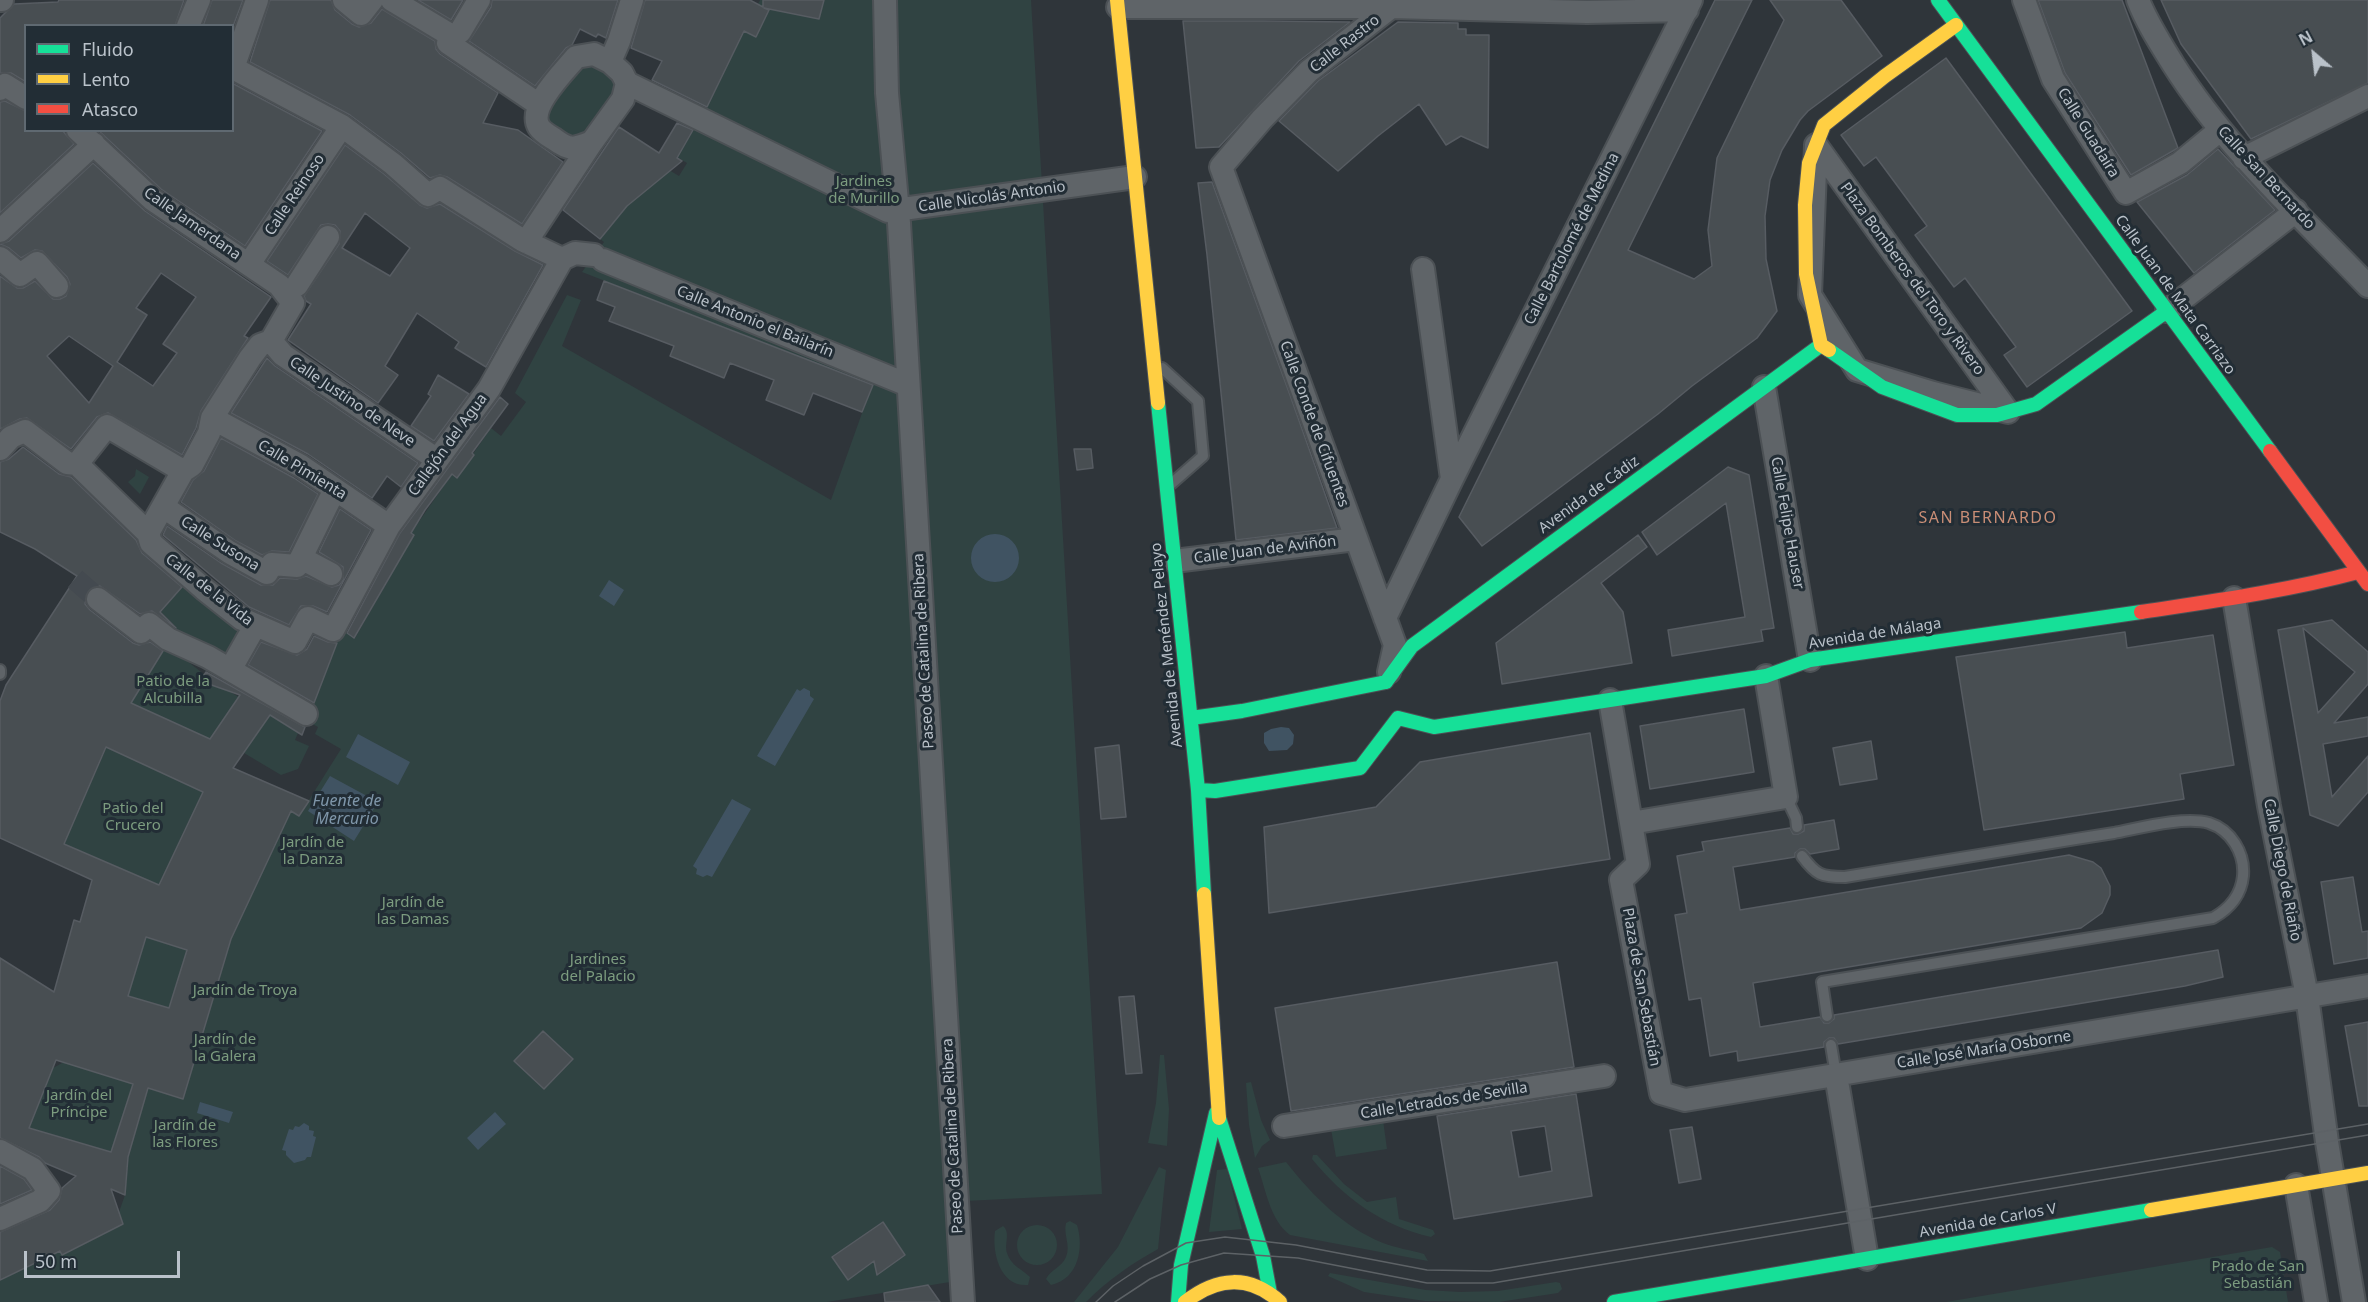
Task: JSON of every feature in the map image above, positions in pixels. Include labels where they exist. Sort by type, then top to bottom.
[{"type":"street","points":[[189,24],[199,0]]},
{"type":"street","points":[[234,65],[257,0]]},
{"type":"street","points":[[344,0],[361,14],[372,0]]},
{"type":"street","points":[[392,0],[452,36]]},
{"type":"street","points":[[479,0],[460,32],[452,36],[448,43],[538,104]]},
{"type":"street","points":[[610,62],[632,0]]},
{"type":"street","name":"Paseo de Catalina de Ribera","points":[[885,0],[887,93],[898,210],[963,1302]]},
{"type":"street","name":"Calle Juan de Mata Carriazo","points":[[1938,0],[2365,575]]},
{"type":"street","name":"Calle Guadaíra","points":[[2024,0],[2053,79],[2126,193],[2180,163],[2220,130]]},
{"type":"street","name":"Calle San Bernardo","points":[[2142,1],[2157,38],[2182,79],[2220,130],[2244,158],[2368,286]]},
{"type":"street","points":[[1118,3],[1391,7]]},
{"type":"street","name":"Avenida de Menéndez Pelayo","points":[[1118,3],[1198,790],[1217,1111]]},
{"type":"street","name":"Calle Rastro","points":[[1221,167],[1262,119],[1309,71],[1391,7],[1689,5]]},
{"type":"street","name":"Calle Bartolomé de Medina","points":[[1385,618],[1452,478],[1689,5]]},
{"type":"street","name":"Plaza Bomberos del Toro y Rivero","points":[[1821,345],[1810,295],[1816,145],[1824,125],[1885,76],[1956,25]]},
{"type":"street","points":[[524,241],[623,99],[627,83],[622,73],[610,62],[594,54],[576,57],[538,104],[536,117],[540,129],[566,148],[577,148],[592,142]]},
{"type":"street","points":[[234,69],[342,126],[393,164],[428,195],[440,188],[524,241],[562,259]]},
{"type":"street","name":"Calle Nicolás Antonio","points":[[627,83],[888,211],[1135,177]]},
{"type":"street","points":[[0,89],[5,85],[24,97]]},
{"type":"street","points":[[2244,158],[2368,96]]},
{"type":"street","name":"Calle Reinoso","points":[[249,264],[342,126]]},
{"type":"street","points":[[0,231],[86,135]]},
{"type":"street","name":"Calle Jamerdana","points":[[86,135],[153,200],[249,264],[288,285]]},
{"type":"street","name":"Plaza Bomberos del Toro y Rivero","points":[[1816,145],[2007,412]]},
{"type":"street","name":"Calle Conde de Cifuentes","points":[[1221,167],[1395,645],[1390,692]]},
{"type":"street","points":[[1821,345],[1857,370],[1933,393],[2007,412],[2036,404],[2167,311],[2296,211]]},
{"type":"street","points":[[148,533],[183,471],[192,465],[209,433],[212,418],[250,358],[260,345],[271,342],[293,303],[288,285],[328,237]]},
{"type":"street","name":"Calle Antonio el Bailarín","points":[[562,259],[576,253],[598,258],[908,385]]},
{"type":"street","points":[[0,258],[21,275],[37,263],[57,286]]},
{"type":"street","name":"Callejón del Agua","points":[[333,630],[354,587],[389,526],[489,389],[562,259]]},
{"type":"street","points":[[1423,269],[1452,478]]},
{"type":"street","points":[[1810,295],[1857,370]]},
{"type":"street","name":"Calle Justino de Neve","points":[[271,342],[284,355],[436,459]]},
{"type":"street","name":"Avenida de Cádiz","points":[[1390,692],[1412,646],[1821,345]]},
{"type":"street","name":"Calle Felipe Hauser","points":[[1764,387],[1810,660]]},
{"type":"street","name":"Calle Pimienta","points":[[212,418],[301,466],[389,526]]},
{"type":"street","points":[[77,464],[107,426],[183,471]]},
{"type":"street","name":"Calle de la Vida","points":[[0,448],[11,436],[25,431],[67,463],[77,464],[148,533],[151,543],[242,619],[295,642],[308,618],[333,630]]},
{"type":"street","points":[[331,574],[301,558],[335,489]]},
{"type":"street","name":"Calle Susona","points":[[164,505],[229,552],[267,573],[272,564],[297,566],[301,558]]},
{"type":"street","name":"Calle Juan de Aviñón","points":[[1174,561],[1356,539]]},
{"type":"street","name":"Avenida de Málaga","points":[[1398,718],[1434,727],[1766,676],[1810,660],[2234,598],[2365,575]]},
{"type":"street","name":"Calle Diego de Riaño","points":[[2234,598],[2269,806],[2307,996],[2334,1179]]},
{"type":"street","points":[[98,600],[141,632],[149,624],[168,639],[208,657],[306,714]]},
{"type":"street","points":[[230,670],[255,626]]},
{"type":"street","points":[[1610,700],[1631,823],[1786,797],[1766,676]]},
{"type":"street","points":[[1191,718],[1390,692],[1398,718],[1360,768],[1215,791],[1198,790]]},
{"type":"street","name":"Plaza de San Sebastián","points":[[1631,823],[1638,864],[1621,880],[1661,1094]]},
{"type":"street","name":"Calle José María Osborne","points":[[1661,1094],[1685,1100],[2368,986]]},
{"type":"street","points":[[1836,1074],[1867,1259]]},
{"type":"street","name":"Calle Letrados de Sevilla","points":[[1284,1126],[1604,1077]]},
{"type":"street","points":[[1217,1111],[1263,1256],[1280,1299]]},
{"type":"street","points":[[1178,1302],[1181,1265],[1217,1111]]},
{"type":"street","points":[[0,1150],[33,1169],[48,1191],[40,1202],[0,1219]]},
{"type":"street","name":"Avenida de Carlos V","points":[[1614,1302],[2368,1173]]},
{"type":"street","points":[[2334,1179],[2354,1302]]},
{"type":"street","points":[[2296,1185],[2316,1302]]},
{"type":"street","points":[[1185,1302],[1197,1291],[1221,1281],[1247,1282],[1280,1299]]},
{"type":"lane","points":[[1154,360],[1198,401],[1203,456],[1167,488]]},
{"type":"lane","points":[[1786,797],[1796,818],[1797,827]]},
{"type":"lane","points":[[1802,856],[1812,870],[1826,877],[1845,877],[2197,821],[2215,826],[2230,837],[2239,852],[2244,870],[2239,893],[2223,912],[2213,918],[1822,982],[1827,1016]]},
{"type":"lane","points":[[1832,1045],[1836,1074]]},
{"type":"green space","name":"Jardines del Palacio","points":[[760,0],[1031,0],[1102,1194],[946,1202],[950,1282],[827,1302],[0,1302],[0,1278],[60,1251],[63,1255],[123,1224],[119,1212],[125,1195],[128,1157],[148,1088],[183,1099],[231,939],[291,811],[299,816],[341,749],[315,734],[318,727],[305,720],[342,630],[355,638],[414,535],[411,533],[452,474],[457,477],[491,428],[501,436],[526,402],[515,393],[567,295],[581,300],[562,346],[831,500],[872,385],[582,272],[604,242],[600,239],[627,206],[669,170],[679,176],[687,163],[677,157],[705,111],[744,31],[756,37],[762,25],[751,19]]},
{"type":"green space","points":[[575,65],[607,66],[618,90],[593,130],[575,141],[547,126],[546,104]]},
{"type":"green space","points":[[136,469],[149,477],[140,494],[128,482],[135,476]]},
{"type":"green space","points":[[188,580],[249,629],[231,664],[175,629],[176,627],[161,612]]},
{"type":"green space","name":"Patio de la Alcubilla","points":[[167,645],[215,683],[239,697],[210,740],[130,704]]},
{"type":"green space","points":[[270,715],[298,733],[295,740],[309,746],[298,769],[281,775],[244,753]]},
{"type":"green space","name":"Patio del Crucero","points":[[107,746],[203,792],[159,885],[64,844]]},
{"type":"green space","points":[[146,937],[187,950],[169,1008],[128,996]]},
{"type":"green space","points":[[1160,1055],[1164,1055],[1169,1109],[1167,1146],[1148,1143],[1156,1103]]},
{"type":"green space","name":"Jardín del Príncipe","points":[[64,1062],[133,1084],[111,1152],[29,1128],[53,1068]]},
{"type":"green space","points":[[1251,1082],[1261,1120],[1270,1140],[1262,1146],[1255,1158],[1249,1125],[1246,1083]]},
{"type":"green space","points":[[1383,1120],[1387,1149],[1336,1157],[1331,1129]]},
{"type":"green space","points":[[1313,1155],[1317,1155],[1344,1184],[1367,1202],[1396,1197],[1399,1219],[1433,1230],[1435,1234],[1431,1237],[1413,1232],[1380,1218],[1337,1186],[1312,1159]]},
{"type":"green space","points":[[1286,1162],[1307,1187],[1341,1219],[1383,1243],[1424,1254],[1428,1261],[1290,1235],[1283,1229],[1273,1213],[1258,1168]]},
{"type":"green space","points":[[1159,1167],[1166,1170],[1158,1249],[1120,1273],[1086,1302],[1074,1302],[1118,1247]]},
{"type":"green space","points":[[1227,1169],[1242,1229],[1209,1232],[1217,1170]]},
{"type":"green space","points":[[1070,1221],[1077,1225],[1079,1234],[1077,1261],[1068,1276],[1051,1285],[1046,1279],[1066,1257],[1068,1248],[1065,1227]]},
{"type":"green space","points":[[1037,1225],[1045,1226],[1051,1231],[1056,1237],[1056,1253],[1051,1259],[1045,1264],[1037,1265],[1029,1264],[1023,1259],[1018,1253],[1017,1245],[1018,1237],[1023,1231],[1029,1226]]},
{"type":"green space","points":[[1003,1226],[1007,1232],[1006,1249],[1009,1257],[1030,1277],[1028,1285],[1018,1284],[1011,1280],[1004,1275],[1000,1267],[994,1240],[995,1231]]},
{"type":"green space","name":"Prado de San Sebastián","points":[[2272,1247],[2280,1252],[2288,1302],[1946,1302]]},
{"type":"green space","points":[[1330,1273],[1426,1290],[1498,1291],[1556,1282],[1560,1283],[1562,1289],[1558,1293],[1499,1302],[1425,1301],[1364,1292],[1328,1276]]},
{"type":"water","points":[[990,534],[1000,534],[1012,541],[1019,553],[1019,563],[1012,575],[1000,582],[990,582],[975,571],[971,563],[971,553],[982,538]]},
{"type":"water","points":[[609,580],[624,590],[614,606],[599,596]]},
{"type":"water","points":[[804,688],[810,691],[810,696],[814,699],[775,766],[757,756],[797,689],[800,691]]},
{"type":"water","points":[[1281,727],[1289,728],[1294,735],[1293,744],[1287,750],[1269,751],[1264,743],[1264,733]]},
{"type":"water","points":[[358,734],[410,762],[398,785],[346,757]]},
{"type":"water","name":"Fuente de Mercurio","points":[[330,776],[378,802],[354,841],[308,811]]},
{"type":"water","points":[[732,799],[751,809],[712,877],[707,875],[703,877],[696,874],[697,869],[693,866]]},
{"type":"water","points":[[200,1102],[233,1112],[229,1123],[197,1113]]},
{"type":"water","points":[[495,1112],[506,1124],[478,1150],[467,1138]]},
{"type":"water","points":[[304,1123],[309,1126],[309,1130],[314,1131],[313,1136],[316,1137],[311,1157],[294,1163],[286,1155],[286,1151],[282,1150],[289,1129],[293,1130],[295,1126],[299,1127]]},
{"type":"building","points":[[59,0],[184,0],[176,24],[24,24],[24,81],[11,73],[0,73],[0,18],[14,4],[58,2]]},
{"type":"building","points":[[212,0],[243,0],[234,24],[204,24]]},
{"type":"building","points":[[270,0],[331,0],[335,10],[359,27],[371,23],[382,9],[435,41],[436,49],[440,54],[498,93],[483,123],[518,130],[563,162],[522,224],[447,177],[440,175],[430,178],[350,115],[250,62]]},
{"type":"building","points":[[418,0],[463,0],[451,20]]},
{"type":"building","points":[[492,0],[618,0],[606,38],[598,34],[596,37],[580,29],[572,45],[566,48],[535,86],[469,41],[491,7]]},
{"type":"building","points":[[645,0],[750,0],[763,7],[763,0],[824,0],[819,19],[764,8],[769,10],[756,37],[744,31],[707,107],[652,80],[662,61],[631,48]]},
{"type":"building","points":[[1715,0],[1752,0],[1628,250],[1694,279],[1712,266],[1708,230],[1717,158],[1784,20],[1770,0],[1841,0],[1882,56],[1808,111],[1782,150],[1770,180],[1765,216],[1766,259],[1777,311],[1757,338],[1482,546],[1459,517]]},
{"type":"building","points":[[2038,0],[2122,0],[2178,148],[2131,175],[2065,73]]},
{"type":"building","points":[[2161,0],[2368,0],[2368,83],[2251,139],[2181,44]]},
{"type":"building","points":[[1183,21],[1350,22],[1299,61],[1219,147],[1196,148]]},
{"type":"building","points":[[1398,22],[1458,23],[1458,29],[1466,29],[1466,35],[1489,35],[1488,148],[1461,136],[1446,145],[1419,104],[1338,171],[1279,121],[1318,81]]},
{"type":"building","points":[[1946,58],[2132,311],[2027,387],[2004,355],[2016,347],[1965,278],[1954,287],[1915,235],[1927,226],[1876,157],[1864,166],[1841,135]]},
{"type":"building","points":[[234,84],[322,131],[245,246],[161,189],[100,132],[234,132]]},
{"type":"building","points":[[5,101],[24,110],[24,132],[64,132],[74,144],[0,213],[0,102]]},
{"type":"building","points":[[677,123],[693,130],[677,158],[682,161],[627,206],[600,239],[563,210],[619,127],[659,153]]},
{"type":"building","points":[[345,145],[420,205],[427,208],[440,204],[515,251],[543,265],[486,367],[455,348],[459,342],[417,313],[385,366],[398,375],[378,403],[288,340],[311,304],[304,296],[339,244],[340,231],[335,225],[321,225],[288,275],[267,261]],"holes":[[[365,213],[410,248],[390,276],[342,248]]]},
{"type":"building","points":[[2218,149],[2275,210],[2194,273],[2137,202],[2187,175]]},
{"type":"building","points":[[93,163],[145,211],[271,297],[244,336],[248,338],[201,411],[196,428],[182,455],[108,413],[97,417],[71,449],[27,418],[0,429],[0,276],[17,288],[23,288],[35,281],[53,299],[66,296],[70,284],[67,277],[42,251],[35,250],[21,258],[0,244],[9,241]],"holes":[[[161,273],[196,297],[163,344],[177,353],[153,386],[117,362],[147,315],[136,308]],[[69,336],[113,366],[89,403],[47,356]]]},
{"type":"building","points":[[1212,182],[1337,528],[1236,540],[1198,183]]},
{"type":"building","points":[[604,281],[873,385],[862,412],[813,393],[804,415],[766,400],[774,380],[730,363],[724,378],[670,356],[674,346],[609,321],[615,307],[597,300]]},
{"type":"building","points":[[267,358],[275,366],[418,463],[401,487],[387,476],[372,498],[308,454],[231,413]]},
{"type":"building","points":[[438,375],[469,394],[434,441],[411,426],[431,396],[428,394]]},
{"type":"building","points":[[500,397],[508,404],[472,453],[474,455],[457,478],[452,474],[425,510],[411,533],[414,535],[354,638],[347,633],[400,533]]},
{"type":"building","points":[[221,438],[294,478],[318,494],[289,552],[272,551],[262,555],[236,541],[181,502],[193,480],[204,471]]},
{"type":"building","points":[[23,447],[59,474],[71,477],[136,540],[142,553],[182,587],[160,612],[176,628],[152,611],[140,614],[100,586],[92,587],[87,591],[85,604],[90,610],[133,643],[139,645],[150,642],[163,651],[131,703],[210,739],[240,695],[200,681],[206,672],[305,727],[302,735],[270,715],[233,768],[309,801],[299,816],[291,811],[231,939],[183,1099],[148,1088],[128,1157],[125,1195],[111,1189],[123,1224],[62,1255],[60,1251],[0,1280],[0,1232],[50,1210],[59,1200],[62,1188],[76,1176],[45,1163],[39,1157],[0,1138],[0,958],[54,992],[74,920],[80,922],[92,880],[0,838],[0,701],[6,685],[77,576],[35,549],[0,532],[0,462],[9,459]],"holes":[[[106,747],[203,792],[159,885],[64,844]],[[146,937],[187,950],[169,1008],[128,996]],[[56,1060],[133,1084],[111,1152],[29,1128]]]},
{"type":"building","points":[[1074,449],[1091,449],[1093,468],[1077,470]]},
{"type":"building","points":[[1728,467],[1749,475],[1774,628],[1761,630],[1763,641],[1672,656],[1668,630],[1745,617],[1726,503],[1657,555],[1642,532]]},
{"type":"building","points":[[340,509],[371,530],[327,612],[313,606],[301,606],[289,625],[249,607],[163,535],[167,526],[221,563],[261,585],[273,585],[280,578],[297,579],[306,576],[332,587],[339,585],[343,580],[343,567],[319,552]]},
{"type":"building","points":[[1638,535],[1647,547],[1601,583],[1623,612],[1632,663],[1502,684],[1496,643]]},
{"type":"building","points":[[2332,620],[2368,652],[2368,684],[2334,723],[2368,717],[2368,736],[2323,744],[2332,797],[2368,756],[2368,792],[2338,826],[2310,815],[2278,630]],"holes":[[[2303,628],[2355,672],[2318,713]]]},
{"type":"building","points":[[2125,632],[2127,648],[2213,635],[2234,765],[2180,774],[2184,799],[1984,830],[1956,657]]},
{"type":"building","points":[[314,636],[337,643],[314,703],[248,665],[261,642],[297,655],[307,649]]},
{"type":"building","points":[[1744,709],[1754,772],[1650,789],[1640,726]]},
{"type":"building","points":[[1590,733],[1610,859],[1269,913],[1264,827],[1376,807],[1420,762]]},
{"type":"building","points":[[1871,741],[1877,779],[1840,785],[1833,748]]},
{"type":"building","points":[[1119,745],[1126,817],[1101,819],[1095,748]]},
{"type":"building","points":[[1834,820],[1839,849],[1810,854],[1805,849],[1800,849],[1795,853],[1795,857],[1733,867],[1740,910],[2069,855],[2093,862],[2101,868],[2110,886],[2110,895],[2102,913],[2081,928],[1753,983],[1760,1027],[1820,1017],[1824,1023],[1829,1023],[1834,1019],[1834,1015],[2218,950],[2223,977],[2185,986],[1838,1044],[1834,1038],[1829,1038],[1824,1042],[1824,1047],[1738,1061],[1737,1051],[1710,1056],[1701,998],[1689,1000],[1675,915],[1687,913],[1677,856],[1704,851],[1702,842],[1790,828],[1793,834],[1798,834],[1804,831],[1804,825]]},
{"type":"building","points":[[2353,877],[2362,932],[2368,931],[2368,958],[2334,964],[2321,882]]},
{"type":"building","points":[[1557,962],[1574,1067],[1291,1111],[1275,1008]]},
{"type":"building","points":[[1134,996],[1142,1073],[1126,1074],[1119,997]]},
{"type":"building","points":[[2368,1022],[2368,1106],[2359,1106],[2345,1026]]},
{"type":"building","points":[[543,1031],[573,1059],[544,1089],[514,1061]]},
{"type":"building","points":[[1576,1094],[1592,1196],[1454,1219],[1437,1116]],"holes":[[[1545,1126],[1552,1171],[1519,1177],[1511,1131]]]},
{"type":"building","points":[[1692,1127],[1701,1179],[1679,1183],[1670,1130]]},
{"type":"building","points":[[0,1166],[24,1179],[32,1190],[0,1204]]},
{"type":"building","points":[[883,1222],[905,1255],[877,1275],[874,1261],[848,1280],[832,1257]]},
{"type":"building","points":[[928,1285],[940,1302],[885,1302],[884,1293]]},
{"type":"tunnel","points":[[75,579],[98,599]]},
{"type":"tram line","points":[[1096,1302],[1113,1286],[1143,1266],[1186,1243],[1225,1237],[1296,1245],[1427,1270],[1490,1271],[2368,1124]]},
{"type":"tram line","points":[[1115,1302],[1150,1279],[1181,1265],[1224,1253],[1298,1258],[1427,1283],[1493,1283],[2368,1135]]},
{"type":"traffic: fast","points":[[1938,0],[2270,451]]},
{"type":"traffic: fast","points":[[1829,350],[1882,387],[1957,415],[1997,415],[2036,404],[2167,311]]},
{"type":"traffic: fast","points":[[1386,682],[1412,646],[1821,345]]},
{"type":"traffic: fast","points":[[1158,403],[1198,790],[1204,894]]},
{"type":"traffic: fast","points":[[1398,718],[1434,727],[1766,676],[1810,660],[2141,612]]},
{"type":"traffic: fast","points":[[1191,718],[1242,711],[1386,682]]},
{"type":"traffic: fast","points":[[1198,790],[1215,791],[1360,768],[1398,718]]},
{"type":"traffic: fast","points":[[1178,1302],[1181,1265],[1216,1113]]},
{"type":"traffic: fast","points":[[1219,1118],[1263,1256],[1270,1293]]},
{"type":"traffic: fast","points":[[1614,1302],[2151,1210]]},
{"type":"traffic: slow","points":[[1117,0],[1158,403]]},
{"type":"traffic: slow","points":[[1829,350],[1821,345],[1806,274],[1805,205],[1809,163],[1824,125],[1885,76],[1956,25]]},
{"type":"traffic: slow","points":[[1204,894],[1219,1118]]},
{"type":"traffic: slow","points":[[2151,1210],[2368,1173]]},
{"type":"traffic: slow","points":[[1185,1302],[1209,1288],[1233,1282],[1257,1287],[1280,1302]]},
{"type":"traffic: jam","points":[[2270,451],[2368,584]]},
{"type":"traffic: jam","points":[[2141,612],[2223,600],[2358,572]]},
{"type":"district","name":"SAN BERNARDO","points":[[1988,518]]},
{"type":"park label","name":"Jardines de Murillo","points":[[864,190]]},
{"type":"park label","name":"Jardín de la Danza","points":[[313,852]]},
{"type":"park label","name":"Jardín de las Damas","points":[[413,912]]},
{"type":"park label","name":"Jardín de Troya","points":[[245,991]]},
{"type":"park label","name":"Jardín de la Galera","points":[[225,1048]]},
{"type":"park label","name":"Jardín de las Flores","points":[[185,1134]]}]
